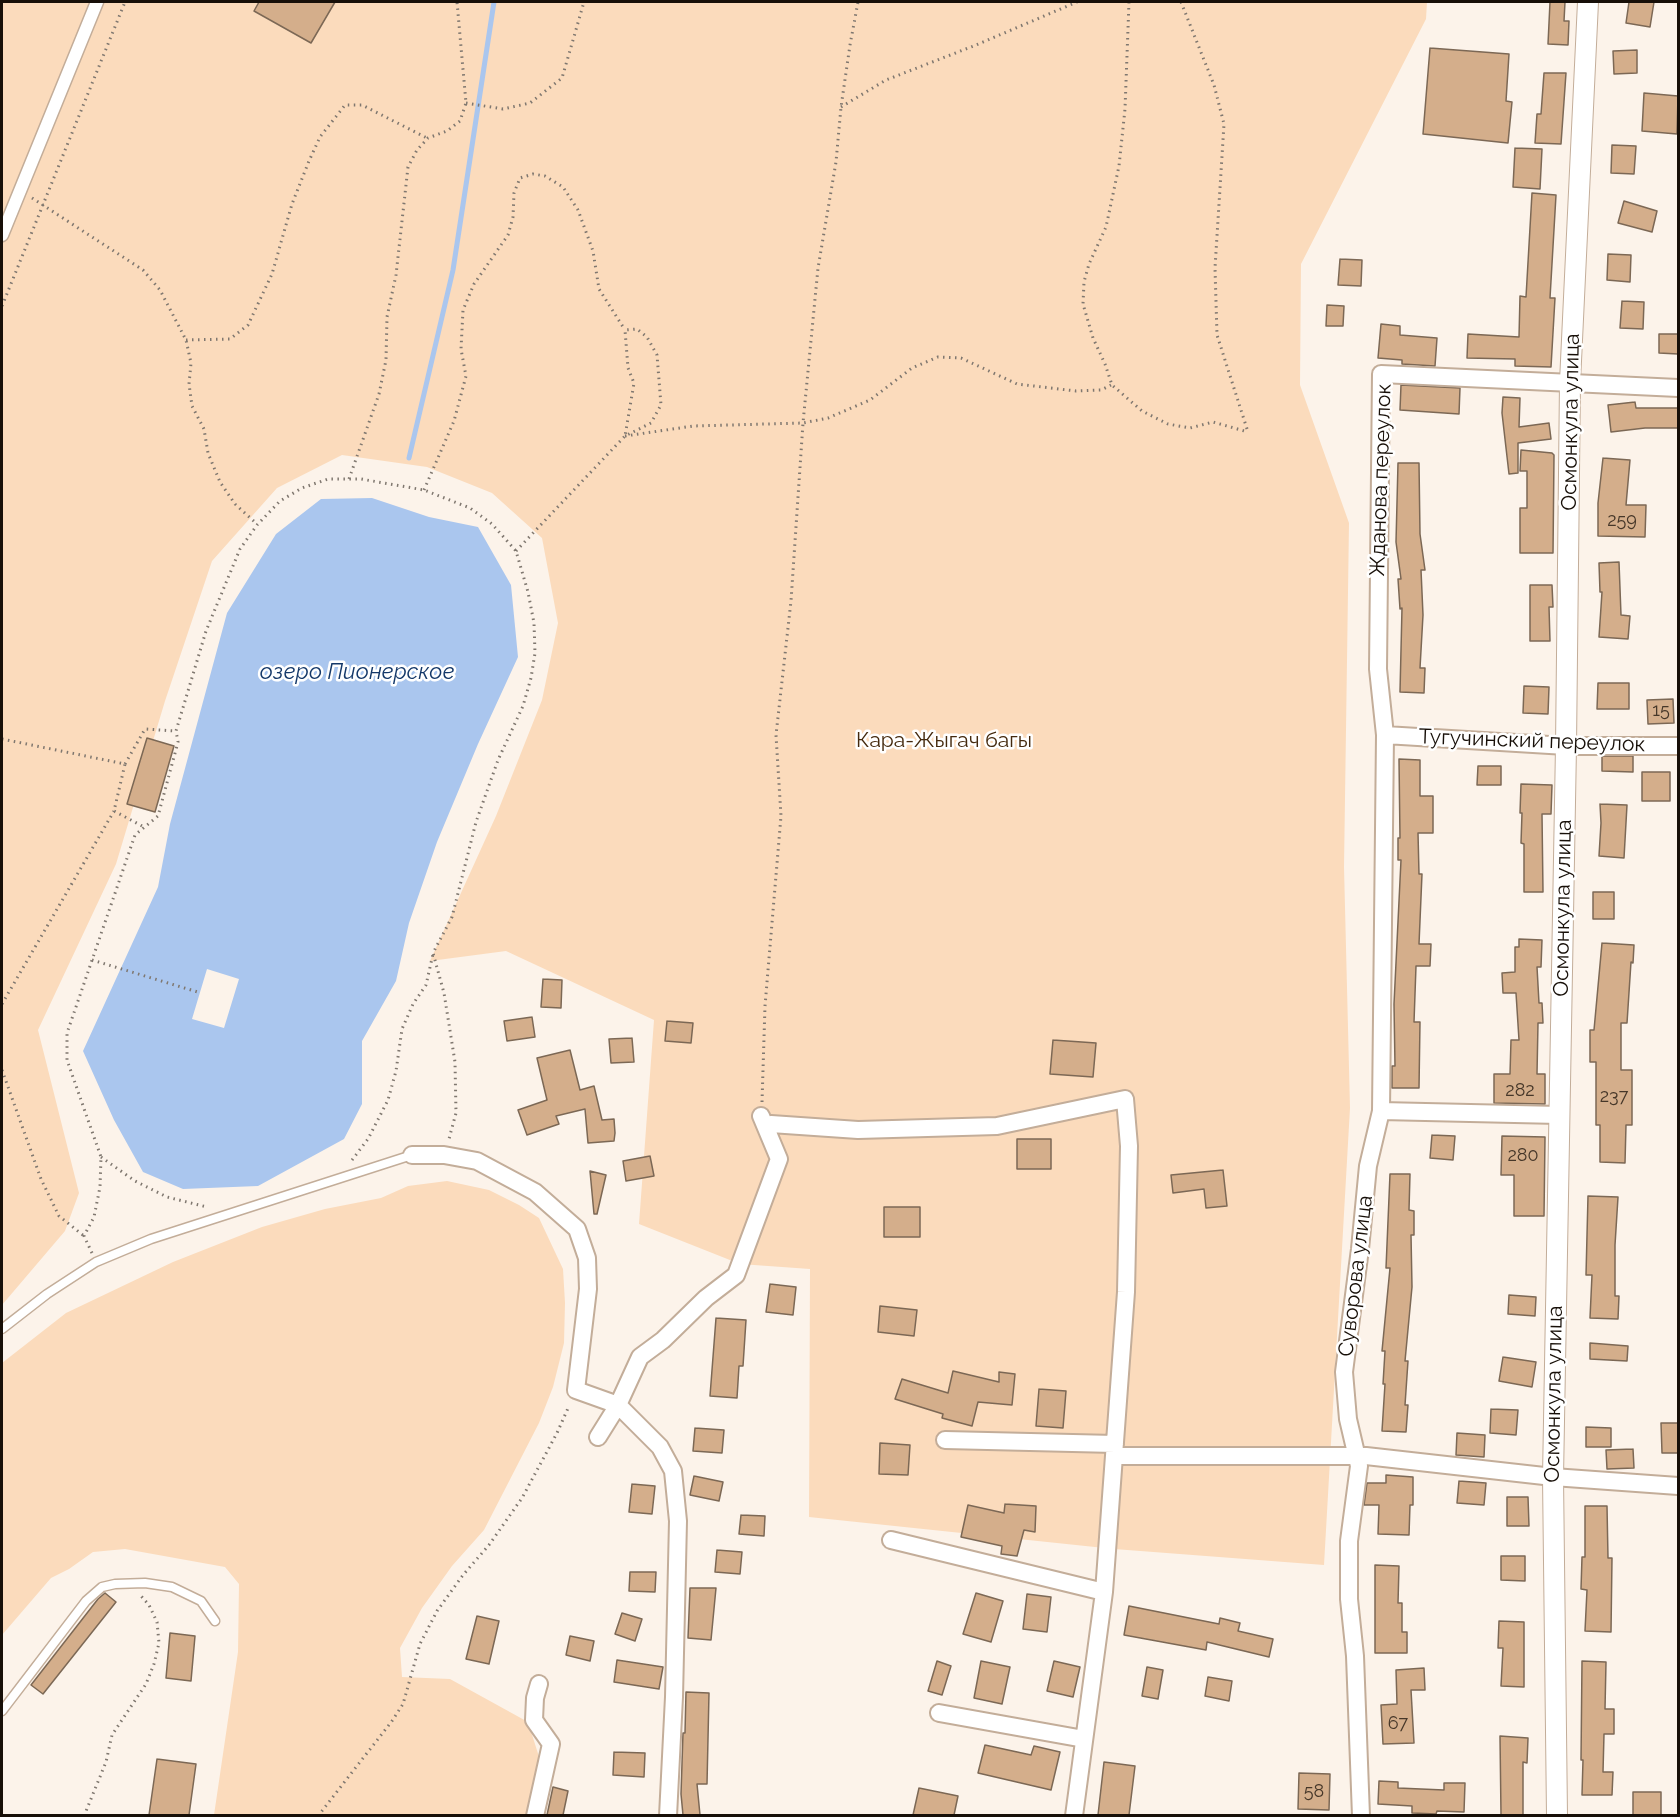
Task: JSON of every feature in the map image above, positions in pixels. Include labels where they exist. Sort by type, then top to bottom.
[{"type":"street","points":[[2,235],[97,2]]},
{"type":"street","name":"Осмонкула улица","points":[[1557,1815],[1553,1477],[1570,382],[1588,2]]},
{"type":"street","name":"Жданова переулок","points":[[1384,735],[1378,669],[1382,374],[1678,388]]},
{"type":"street","name":"Тугучинский переулок","points":[[1384,735],[1566,746],[1678,746]]},
{"type":"street","name":"Суворова улица","points":[[1361,1815],[1355,1656],[1349,1599],[1349,1541],[1359,1466],[1348,1419],[1344,1372],[1368,1166],[1381,1111],[1384,735]]},
{"type":"street","points":[[598,1437],[618,1405],[640,1358],[663,1340],[706,1298],[736,1275],[779,1159],[766,1120],[858,1130],[997,1126],[1125,1099],[1129,1146],[1126,1292],[1115,1450],[1104,1592],[1074,1815]]},
{"type":"street","points":[[1381,1111],[1559,1115]]},
{"type":"street","points":[[412,1155],[444,1155],[477,1161],[534,1192],[577,1229],[587,1258],[588,1289],[576,1390],[618,1405],[660,1447],[673,1471],[678,1533],[674,1697],[668,1815]]},
{"type":"street","points":[[945,1440],[1115,1450],[1357,1456],[1553,1477],[1678,1486]]},
{"type":"street","points":[[891,1540],[1104,1592]]},
{"type":"street","points":[[535,1815],[551,1744],[534,1720],[535,1698],[539,1684]]},
{"type":"street","points":[[939,1713],[1084,1739]]},
{"type":"lane","points":[[2,1329],[46,1294],[96,1262],[151,1239],[412,1155]]},
{"type":"lane","points":[[2,1711],[86,1601],[102,1587],[145,1583],[172,1587],[201,1601],[215,1621]]},
{"type":"path","points":[[2,306],[125,2]]},
{"type":"path","points":[[349,479],[379,394],[386,360],[387,317],[396,275],[408,167],[417,150],[428,138],[447,131],[460,121],[466,103],[457,2]]},
{"type":"path","points":[[466,103],[503,109],[530,103],[562,78],[584,2]]},
{"type":"path","points":[[766,1120],[765,1006],[781,816],[776,735],[791,601],[803,423],[818,268],[836,162],[841,107],[858,2]]},
{"type":"path","points":[[841,107],[886,80],[1077,2]]},
{"type":"path","points":[[1129,2],[1125,109],[1119,166],[1106,227],[1089,264],[1084,282],[1083,304],[1093,339],[1105,363],[1112,385],[1142,411],[1168,424],[1190,428],[1213,422],[1248,432],[1216,335],[1215,268],[1224,124],[1214,85],[1180,2]]},
{"type":"path","points":[[186,340],[230,339],[248,325],[272,274],[292,204],[309,161],[320,137],[345,105],[362,105],[428,138]]},
{"type":"path","points":[[424,490],[454,421],[466,376],[461,349],[463,310],[474,284],[508,235],[513,217],[514,193],[520,178],[533,174],[545,176],[563,187],[578,210],[593,251],[599,289],[625,330],[628,368],[634,383],[626,436]]},
{"type":"path","points":[[43,204],[143,270],[160,290],[186,340],[191,363],[189,384],[192,406],[204,429],[208,453],[220,482],[235,504],[257,525]]},
{"type":"path","points":[[516,551],[626,436],[651,423],[662,405],[657,355],[647,337],[637,328],[625,330]]},
{"type":"path","points":[[626,436],[693,426],[803,423],[828,418],[870,400],[912,368],[938,357],[961,358],[1017,384],[1076,391],[1101,390],[1112,385]]},
{"type":"path","points":[[84,1236],[94,1217],[100,1187],[101,1157],[67,1060],[67,1033],[135,835],[159,816],[178,742],[176,731],[206,631],[240,549],[257,525],[280,501],[302,488],[328,479],[349,479],[424,490],[470,507],[492,524],[516,551],[534,623],[535,653],[523,706],[498,760],[476,822],[452,917],[433,953],[426,985],[413,1004],[402,1029],[396,1071],[388,1100],[368,1139],[338,1178]]},
{"type":"path","points":[[2,1004],[114,811],[125,764],[145,729],[176,731]]},
{"type":"path","points":[[2,738],[125,764]]},
{"type":"path","points":[[114,811],[144,827]]},
{"type":"path","points":[[433,953],[444,993],[455,1062],[456,1113],[444,1155]]},
{"type":"path","points":[[92,960],[201,993]]},
{"type":"path","points":[[2,1070],[45,1188],[59,1216],[84,1236],[96,1262]]},
{"type":"path","points":[[101,1157],[135,1181],[167,1197],[233,1214]]},
{"type":"path","points":[[318,1815],[403,1704],[420,1644],[436,1611],[489,1545],[522,1498],[557,1433],[576,1390]]},
{"type":"path","points":[[84,1815],[106,1762],[112,1735],[146,1684],[159,1644],[157,1622],[149,1605],[135,1591],[115,1584]]},
{"type":"green space","name":"Кара-Жыгач багы","points":[[2,2],[1427,2],[1426,19],[1301,264],[1300,385],[1349,523],[1344,867],[1350,1108],[1324,1565],[1114,1549],[809,1517],[810,1269],[740,1264],[639,1224],[654,1020],[506,951],[430,961],[496,816],[542,700],[558,623],[542,538],[492,493],[427,467],[342,455],[277,488],[212,561],[165,701],[116,864],[38,1030],[79,1193],[65,1231],[2,1305]]},
{"type":"green space","points":[[447,1181],[489,1190],[539,1218],[563,1269],[564,1343],[553,1387],[539,1423],[484,1530],[452,1566],[422,1608],[400,1648],[402,1677],[450,1679],[528,1722],[541,1763],[530,1815],[214,1815],[238,1652],[239,1584],[225,1567],[125,1549],[93,1552],[69,1569],[51,1578],[2,1635],[2,1363],[66,1313],[173,1262],[262,1227],[325,1209],[381,1198],[408,1186]]},
{"type":"water","name":"озеро Пионерское","points":[[372,498],[429,517],[478,527],[511,585],[518,657],[437,842],[409,923],[396,981],[362,1041],[362,1104],[344,1139],[258,1186],[183,1189],[143,1172],[114,1120],[83,1051],[158,887],[170,824],[227,613],[276,534],[321,499]],"holes":[[[207,969],[239,979],[224,1028],[192,1019]]]},
{"type":"building","points":[[259,2],[335,2],[311,43],[254,11]]},
{"type":"building","points":[[1550,2],[1565,2],[1564,21],[1569,21],[1568,45],[1548,44]]},
{"type":"building","points":[[1629,2],[1654,2],[1650,27],[1626,23]]},
{"type":"building","points":[[1430,48],[1509,54],[1506,101],[1512,102],[1508,143],[1423,134]]},
{"type":"building","points":[[1637,50],[1637,73],[1614,74],[1613,51]]},
{"type":"building","points":[[1544,73],[1566,73],[1561,144],[1535,143],[1537,114],[1541,114]]},
{"type":"building","points":[[1644,93],[1678,96],[1677,134],[1642,131]]},
{"type":"building","points":[[1612,145],[1636,146],[1634,174],[1611,173]]},
{"type":"building","points":[[1515,148],[1542,149],[1540,189],[1513,187]]},
{"type":"building","points":[[1532,193],[1556,195],[1550,298],[1555,298],[1551,367],[1515,366],[1515,359],[1467,358],[1468,334],[1519,337],[1520,296],[1526,297]]},
{"type":"building","points":[[1624,201],[1657,211],[1652,232],[1618,223]]},
{"type":"building","points":[[1608,254],[1631,255],[1630,282],[1607,280]]},
{"type":"building","points":[[1340,259],[1362,260],[1361,286],[1338,285]]},
{"type":"building","points":[[1622,301],[1644,302],[1643,329],[1620,328]]},
{"type":"building","points":[[1327,305],[1344,306],[1343,326],[1326,326]]},
{"type":"building","points":[[1381,324],[1400,326],[1400,335],[1437,338],[1435,366],[1402,364],[1402,360],[1378,358]]},
{"type":"building","points":[[1659,334],[1678,334],[1678,354],[1659,353]]},
{"type":"building","points":[[1401,385],[1460,388],[1459,414],[1400,410]]},
{"type":"building","points":[[1503,397],[1520,398],[1519,427],[1549,423],[1551,439],[1518,443],[1518,473],[1509,474],[1502,413]]},
{"type":"building","points":[[1635,402],[1636,408],[1678,408],[1678,428],[1645,428],[1611,432],[1608,405]]},
{"type":"building","points":[[1521,450],[1554,455],[1553,553],[1520,553],[1520,508],[1527,508],[1527,471],[1520,471]]},
{"type":"building","points":[[1603,458],[1630,460],[1626,505],[1646,505],[1645,537],[1598,536],[1598,503]]},
{"type":"building","points":[[1398,463],[1419,463],[1420,534],[1425,570],[1421,570],[1423,615],[1420,668],[1425,668],[1424,693],[1400,692],[1402,608],[1400,609],[1398,579],[1401,579],[1396,542]]},
{"type":"building","points":[[1619,562],[1621,615],[1630,616],[1628,639],[1599,637],[1602,592],[1600,592],[1599,563]]},
{"type":"building","points":[[1530,585],[1552,585],[1553,607],[1549,607],[1550,641],[1530,641]]},
{"type":"building","points":[[1598,683],[1629,683],[1629,709],[1597,709]]},
{"type":"building","points":[[1524,686],[1549,687],[1548,714],[1523,713]]},
{"type":"building","points":[[1673,699],[1674,723],[1648,724],[1647,700]]},
{"type":"building","points":[[147,738],[174,746],[155,812],[127,804]]},
{"type":"building","points":[[1602,756],[1633,756],[1633,772],[1602,771]]},
{"type":"building","points":[[1399,759],[1420,760],[1420,796],[1433,796],[1433,833],[1418,833],[1419,874],[1422,874],[1419,944],[1431,944],[1430,966],[1416,966],[1414,1022],[1420,1022],[1419,1088],[1392,1088],[1392,1066],[1395,1066],[1394,1004],[1401,860],[1398,860]]},
{"type":"building","points":[[1478,766],[1501,766],[1501,785],[1477,785]]},
{"type":"building","points":[[1642,772],[1670,772],[1670,801],[1642,801]]},
{"type":"building","points":[[1521,784],[1552,785],[1551,814],[1542,814],[1543,892],[1524,892],[1524,844],[1521,843],[1522,813],[1520,813]]},
{"type":"building","points":[[1600,804],[1627,805],[1624,858],[1599,856]]},
{"type":"building","points":[[1593,892],[1614,892],[1614,919],[1593,919]]},
{"type":"building","points":[[1519,939],[1542,940],[1541,967],[1537,967],[1539,1003],[1542,1003],[1543,1023],[1538,1023],[1537,1074],[1545,1074],[1545,1104],[1494,1103],[1494,1074],[1510,1074],[1511,1040],[1519,1040],[1516,993],[1503,993],[1502,973],[1515,972],[1515,947],[1519,947]]},
{"type":"building","points":[[1602,943],[1634,945],[1627,1023],[1621,1023],[1621,1070],[1632,1070],[1632,1125],[1626,1125],[1625,1163],[1600,1162],[1600,1125],[1596,1125],[1596,1062],[1590,1062],[1590,1030],[1594,1030]]},
{"type":"building","points":[[543,979],[562,980],[561,1008],[541,1007]]},
{"type":"building","points":[[532,1017],[535,1037],[507,1041],[504,1021]]},
{"type":"building","points":[[667,1021],[693,1023],[691,1043],[665,1041]]},
{"type":"building","points":[[632,1038],[634,1062],[611,1063],[609,1039]]},
{"type":"building","points":[[1053,1040],[1096,1043],[1093,1077],[1050,1074]]},
{"type":"building","points":[[570,1050],[580,1090],[594,1086],[602,1120],[614,1119],[614,1141],[588,1143],[585,1109],[556,1116],[559,1124],[527,1135],[518,1110],[547,1100],[537,1058]]},
{"type":"building","points":[[1432,1135],[1455,1136],[1453,1160],[1430,1158]]},
{"type":"building","points":[[1502,1136],[1545,1137],[1544,1216],[1514,1216],[1514,1175],[1501,1175]]},
{"type":"building","points":[[1017,1139],[1051,1139],[1051,1169],[1017,1169]]},
{"type":"building","points":[[650,1156],[654,1176],[626,1181],[623,1161]]},
{"type":"building","points":[[1223,1170],[1227,1206],[1206,1208],[1204,1189],[1173,1193],[1171,1175]]},
{"type":"building","points":[[590,1171],[606,1175],[597,1214],[594,1214]]},
{"type":"building","points":[[1390,1174],[1410,1174],[1409,1210],[1414,1211],[1414,1235],[1411,1235],[1412,1287],[1405,1361],[1408,1361],[1406,1432],[1382,1431],[1385,1351],[1382,1351],[1390,1268],[1386,1268]]},
{"type":"building","points":[[1588,1196],[1618,1197],[1615,1296],[1619,1296],[1618,1319],[1590,1318],[1592,1275],[1586,1275]]},
{"type":"building","points":[[884,1207],[920,1207],[920,1237],[884,1237]]},
{"type":"building","points":[[770,1284],[796,1287],[793,1315],[766,1312]]},
{"type":"building","points":[[1509,1295],[1536,1297],[1535,1316],[1508,1314]]},
{"type":"building","points":[[880,1306],[917,1310],[914,1336],[878,1332]]},
{"type":"building","points":[[716,1318],[746,1320],[743,1366],[739,1366],[737,1398],[710,1396]]},
{"type":"building","points":[[1590,1343],[1628,1346],[1627,1361],[1590,1359]]},
{"type":"building","points":[[1503,1357],[1536,1362],[1532,1387],[1499,1381]]},
{"type":"building","points":[[953,1371],[999,1382],[999,1372],[1015,1374],[1012,1405],[978,1402],[972,1426],[942,1418],[943,1414],[895,1399],[902,1379],[948,1393]]},
{"type":"building","points":[[1039,1389],[1066,1391],[1063,1428],[1036,1426]]},
{"type":"building","points":[[1491,1409],[1518,1410],[1516,1435],[1490,1433]]},
{"type":"building","points":[[1661,1423],[1678,1423],[1678,1453],[1662,1453]]},
{"type":"building","points":[[1586,1427],[1611,1428],[1611,1447],[1586,1447]]},
{"type":"building","points":[[695,1428],[724,1430],[722,1453],[693,1451]]},
{"type":"building","points":[[1457,1433],[1485,1435],[1484,1457],[1456,1455]]},
{"type":"building","points":[[880,1443],[910,1445],[908,1475],[879,1474]]},
{"type":"building","points":[[1633,1449],[1634,1468],[1607,1469],[1606,1450]]},
{"type":"building","points":[[1386,1475],[1413,1477],[1413,1505],[1410,1505],[1409,1535],[1378,1534],[1379,1505],[1364,1505],[1367,1483],[1386,1483]]},
{"type":"building","points":[[694,1476],[723,1482],[719,1501],[690,1495]]},
{"type":"building","points":[[1459,1481],[1486,1483],[1484,1505],[1457,1503]]},
{"type":"building","points":[[632,1484],[655,1486],[652,1514],[629,1512]]},
{"type":"building","points":[[1507,1497],[1528,1497],[1529,1526],[1507,1526]]},
{"type":"building","points":[[1005,1504],[1036,1506],[1035,1532],[1024,1530],[1017,1556],[1001,1554],[1002,1546],[961,1537],[968,1505],[1004,1513]]},
{"type":"building","points":[[1585,1506],[1607,1506],[1608,1558],[1612,1558],[1611,1632],[1585,1631],[1587,1590],[1581,1589],[1582,1557],[1585,1557]]},
{"type":"building","points":[[741,1515],[765,1516],[764,1536],[739,1534]]},
{"type":"building","points":[[717,1550],[742,1552],[740,1574],[715,1572]]},
{"type":"building","points":[[1501,1556],[1525,1556],[1525,1581],[1501,1580]]},
{"type":"building","points":[[1375,1565],[1399,1566],[1398,1603],[1402,1603],[1402,1632],[1407,1632],[1407,1653],[1375,1653]]},
{"type":"building","points":[[630,1572],[656,1572],[655,1592],[629,1591]]},
{"type":"building","points":[[690,1588],[716,1588],[711,1640],[688,1638]]},
{"type":"building","points":[[105,1593],[116,1602],[43,1694],[31,1685]]},
{"type":"building","points":[[976,1593],[1003,1601],[991,1642],[963,1634]]},
{"type":"building","points":[[1027,1594],[1051,1597],[1047,1632],[1023,1629]]},
{"type":"building","points":[[1129,1606],[1219,1624],[1220,1618],[1240,1623],[1238,1631],[1273,1639],[1269,1657],[1207,1642],[1206,1650],[1124,1635]]},
{"type":"building","points":[[622,1613],[642,1619],[635,1641],[615,1634]]},
{"type":"building","points":[[477,1616],[499,1621],[489,1664],[466,1659]]},
{"type":"building","points":[[1499,1621],[1524,1622],[1524,1687],[1501,1686],[1503,1648],[1498,1648]]},
{"type":"building","points":[[170,1633],[195,1636],[191,1681],[166,1678]]},
{"type":"building","points":[[570,1636],[594,1641],[590,1661],[566,1655]]},
{"type":"building","points":[[617,1660],[663,1667],[659,1689],[614,1682]]},
{"type":"building","points":[[937,1661],[951,1666],[942,1695],[928,1691]]},
{"type":"building","points":[[981,1661],[1010,1667],[1002,1704],[974,1698]]},
{"type":"building","points":[[1054,1661],[1080,1667],[1073,1697],[1047,1691]]},
{"type":"building","points":[[1582,1661],[1606,1662],[1605,1709],[1614,1709],[1614,1734],[1604,1734],[1603,1772],[1613,1772],[1612,1795],[1582,1795]]},
{"type":"building","points":[[1147,1667],[1163,1670],[1158,1699],[1142,1696]]},
{"type":"building","points":[[1424,1668],[1425,1690],[1411,1690],[1414,1743],[1383,1744],[1381,1705],[1397,1704],[1396,1670]]},
{"type":"building","points":[[1208,1677],[1232,1681],[1229,1701],[1205,1696]]},
{"type":"building","points":[[686,1692],[709,1693],[707,1784],[697,1784],[700,1815],[683,1815],[681,1794]]},
{"type":"building","points":[[1500,1736],[1528,1738],[1527,1763],[1523,1762],[1523,1815],[1501,1815]]},
{"type":"building","points":[[985,1745],[1031,1755],[1034,1746],[1060,1752],[1051,1790],[978,1773]]},
{"type":"building","points":[[614,1752],[645,1753],[644,1777],[613,1775]]},
{"type":"building","points":[[157,1759],[196,1764],[189,1815],[149,1815]]},
{"type":"building","points":[[1104,1762],[1135,1766],[1129,1815],[1098,1815]]},
{"type":"building","points":[[1299,1773],[1330,1774],[1329,1810],[1298,1809]]},
{"type":"building","points":[[1379,1781],[1398,1782],[1398,1788],[1444,1790],[1444,1783],[1465,1783],[1464,1812],[1412,1813],[1412,1806],[1378,1804]]},
{"type":"building","points":[[553,1787],[568,1791],[563,1815],[547,1815]]},
{"type":"building","points":[[919,1788],[958,1796],[954,1815],[913,1815]]},
{"type":"building","points":[[1633,1792],[1661,1792],[1661,1815],[1633,1815]]},
{"type":"waterway","points":[[409,458],[453,270],[494,2]]}]
